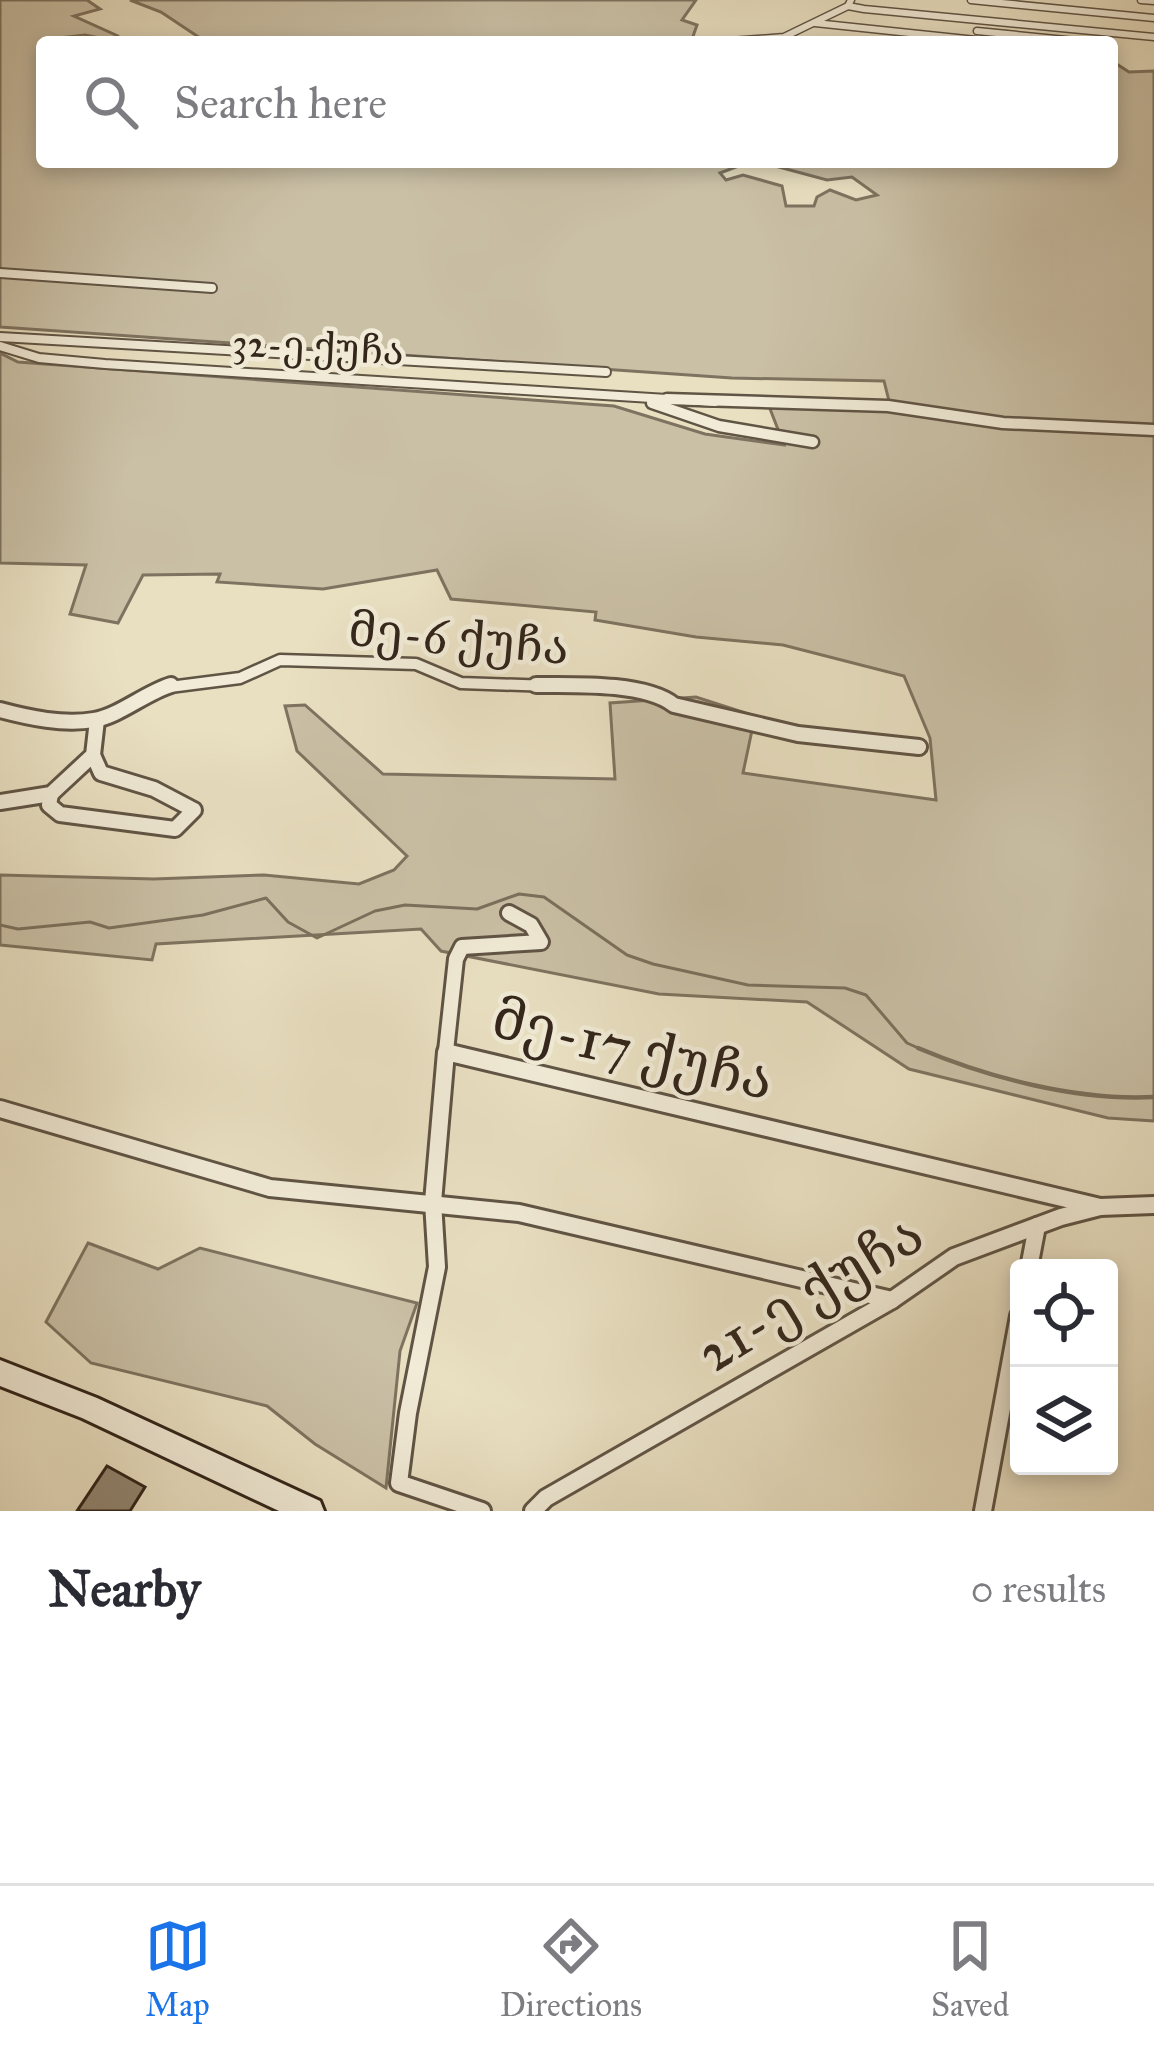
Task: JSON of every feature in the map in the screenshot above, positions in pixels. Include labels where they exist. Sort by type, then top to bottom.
[{"type":"main road","points":[[0,1372],[88,1407],[275,1504],[310,1511]]},
{"type":"street","points":[[970,0],[1154,18]]},
{"type":"street","points":[[1142,0],[1154,1]]},
{"type":"street","points":[[776,36],[814,23],[850,3],[1154,37]]},
{"type":"street","points":[[976,36],[980,20]]},
{"type":"street","points":[[720,36],[726,21]]},
{"type":"street","points":[[814,23],[954,36]]},
{"type":"street","points":[[0,273],[212,288]]},
{"type":"street","points":[[0,342],[606,372]]},
{"type":"street","name":"32-ე ქუჩა","points":[[0,342],[39,358],[105,364],[634,397]]},
{"type":"street","points":[[634,397],[888,406],[1003,422],[1154,430]]},
{"type":"street","points":[[634,397],[719,426],[813,442]]},
{"type":"street","name":"მე-6 ქუჩა","points":[[97,720],[145,693],[179,682],[240,678],[280,660],[416,664],[461,683],[605,687],[665,698],[674,705],[739,723],[920,747]]},
{"type":"street","points":[[3,717],[97,720],[93,755],[101,773],[154,789],[194,810],[187,823],[175,829],[60,814],[49,805],[51,794]]},
{"type":"street","points":[[0,802],[51,794],[93,755]]},
{"type":"street","points":[[446,1052],[456,959],[462,947],[541,942],[531,925],[508,913]]},
{"type":"street","name":"მე-17 ქუჩა","points":[[482,1511],[399,1483],[399,1441],[435,1287],[440,1223],[433,1202],[446,1052],[1100,1207]]},
{"type":"street","points":[[0,1109],[270,1188],[519,1213],[892,1300]]},
{"type":"street","name":"21-ე ქუჩა","points":[[533,1511],[546,1498],[892,1300],[954,1257],[1100,1207],[1154,1205]]},
{"type":"street","points":[[1031,1259],[1037,1226]]},
{"type":"street","points":[[983,1511],[1010,1365]]},
{"type":"shaded area","points":[[0,0],[87,0],[100,9],[74,16],[118,36],[36,36],[36,168],[733,168],[720,173],[726,180],[743,175],[782,186],[786,206],[814,206],[817,197],[830,190],[856,200],[877,195],[852,177],[827,180],[783,168],[1118,168],[1118,65],[1129,72],[1154,71],[1154,1121],[1108,1118],[909,1069],[807,1002],[659,994],[441,951],[421,929],[156,944],[152,960],[0,945],[0,875],[154,879],[264,875],[359,884],[394,870],[407,856],[297,751],[285,706],[305,705],[383,774],[615,779],[610,703],[696,697],[755,716],[743,773],[936,800],[930,738],[904,676],[783,645],[595,620],[596,612],[451,599],[437,570],[323,589],[217,582],[220,574],[143,575],[118,623],[70,614],[86,565],[0,563],[0,353],[18,362],[614,406],[705,434],[784,445],[767,401],[889,401],[884,381],[732,378],[0,327]]},
{"type":"shaded area","points":[[130,0],[696,0],[682,20],[697,25],[693,36],[197,36],[161,12]]},
{"type":"shaded area","points":[[88,1243],[158,1269],[200,1248],[417,1303],[400,1351],[386,1488],[315,1444],[267,1406],[91,1363],[46,1322]]},
{"type":"building","points":[[107,1466],[145,1487],[130,1511],[77,1511]]},
{"type":"waterway","points":[[0,925],[18,929],[90,922],[109,928],[203,915],[266,898],[288,922],[317,938],[375,911],[405,905],[477,909],[519,894],[544,897],[627,955],[653,964],[748,985],[845,988],[866,995],[907,1043],[920,1049]]},
{"type":"waterway","points":[[920,1049],[1034,1085],[1095,1095],[1154,1097]]},
{"type":"waterway","points":[[920,1049],[925,1051]]}]
